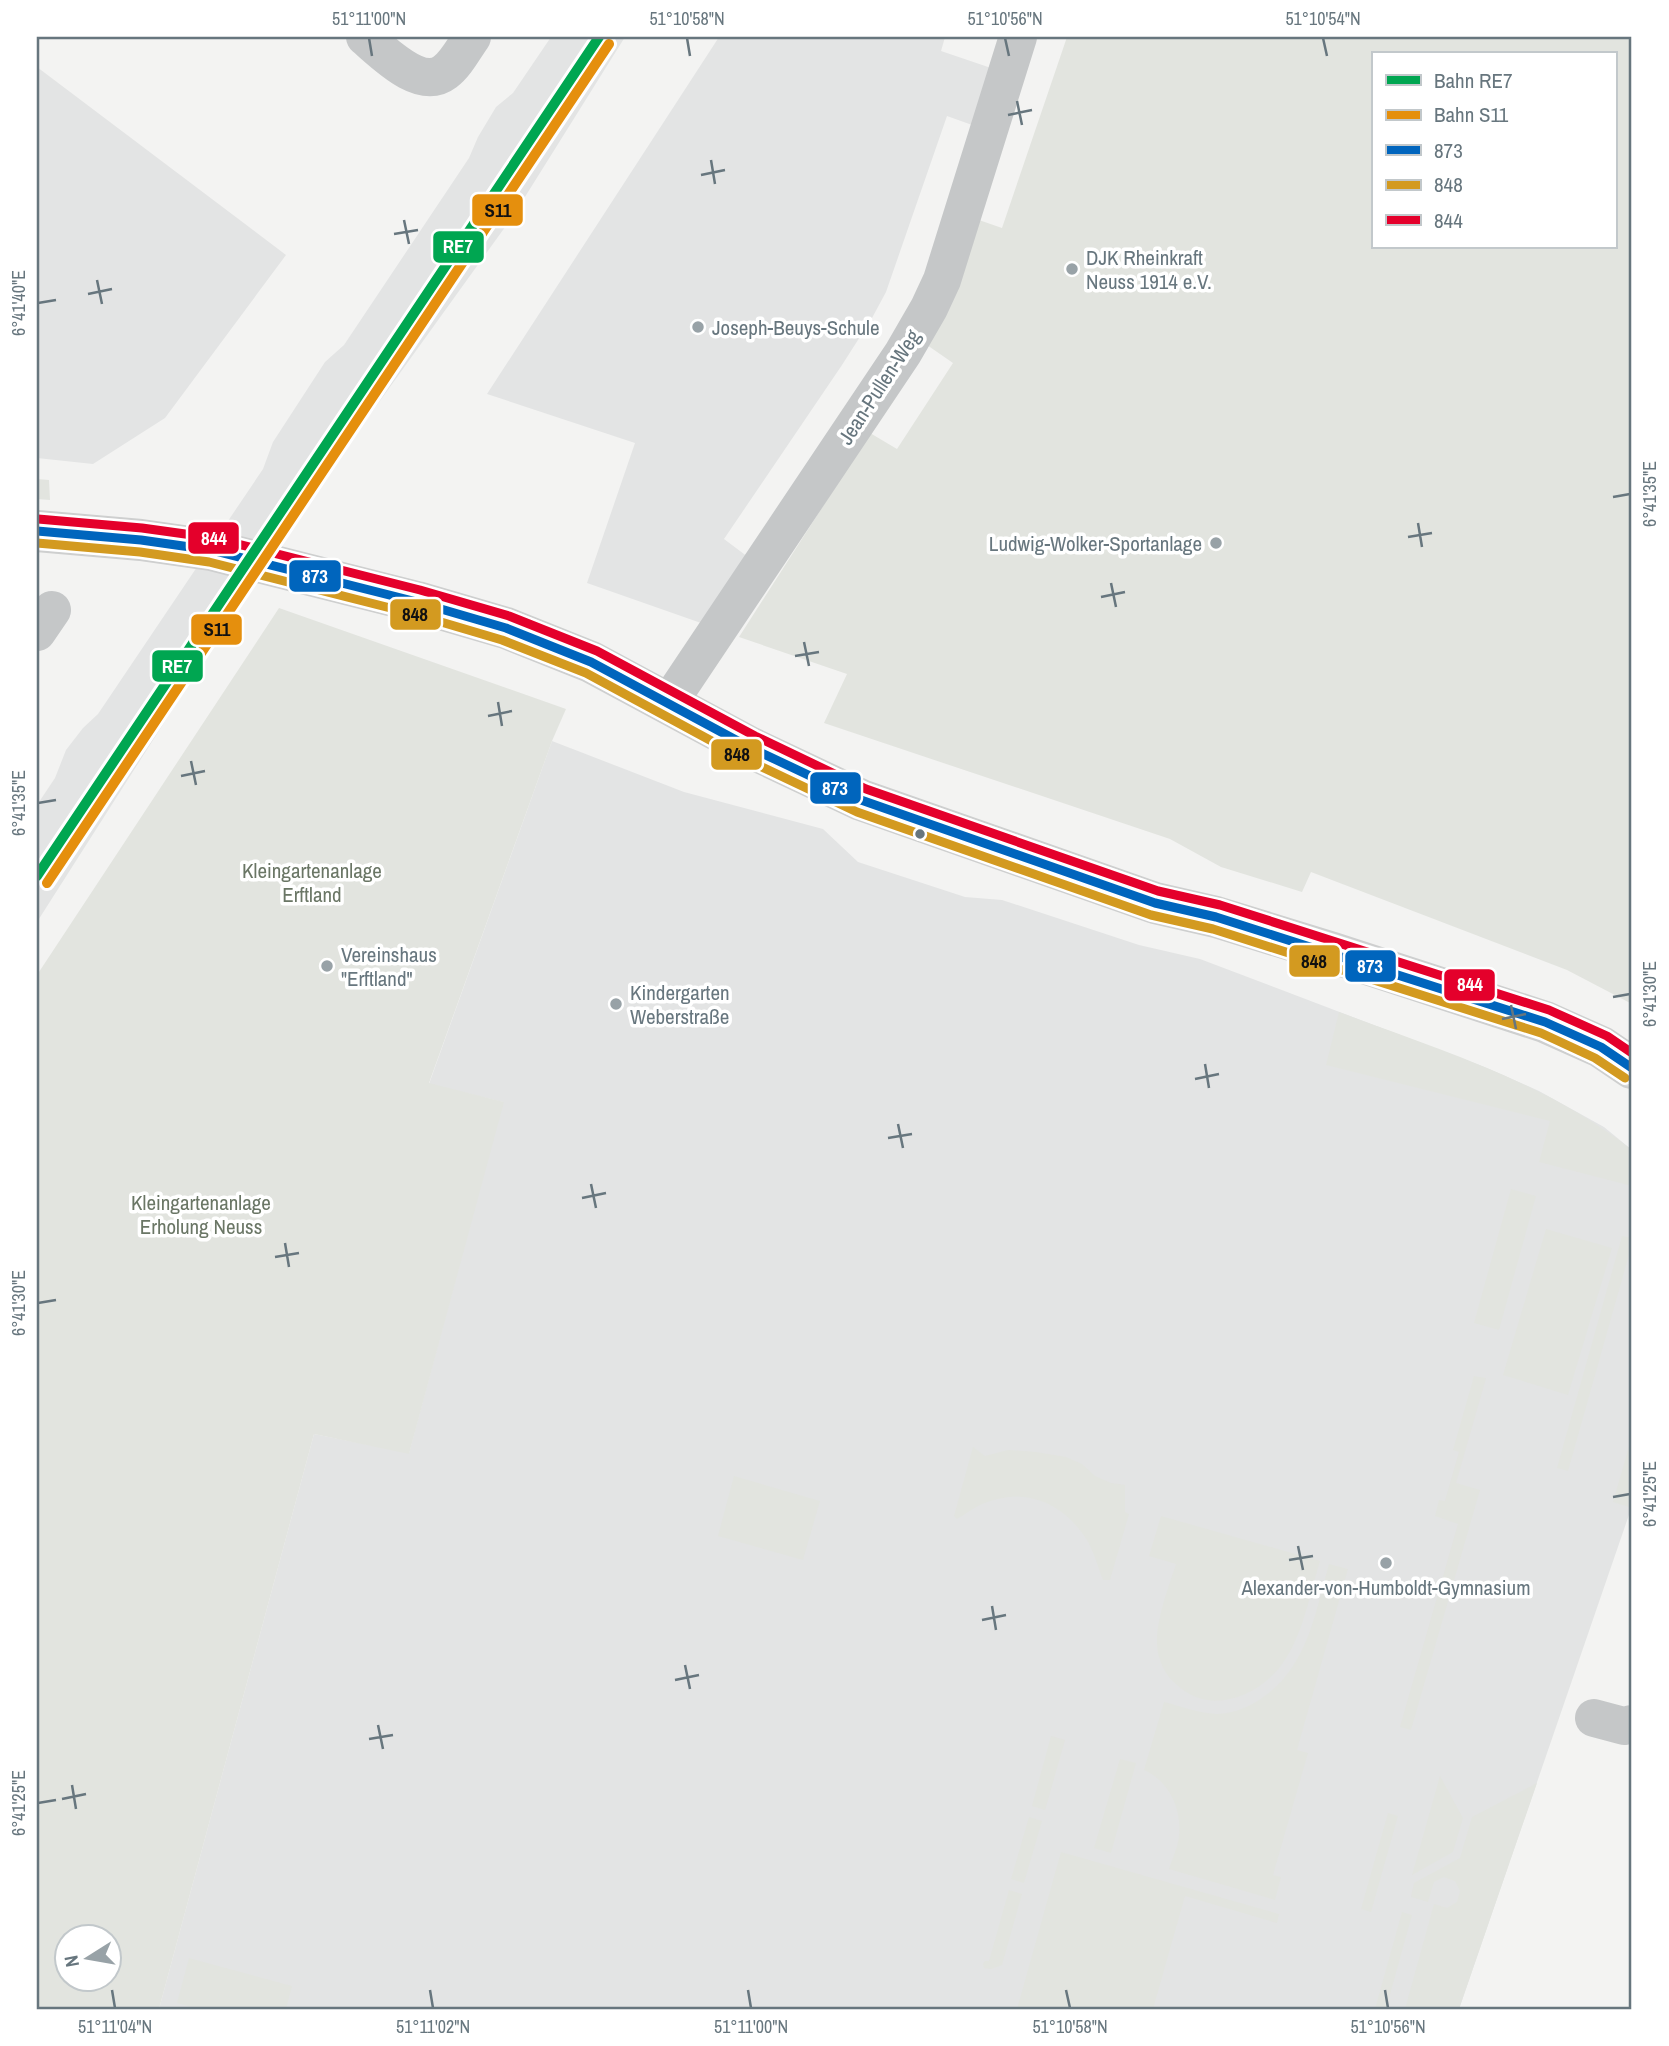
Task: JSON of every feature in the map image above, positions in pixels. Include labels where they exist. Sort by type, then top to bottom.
[{"type":"main road","points":[[37,531],[141,540],[211,550],[417,601],[506,628],[591,662],[749,747],[861,800],[1155,903],[1320,949],[1545,1022],[1601,1047],[1632,1068]]},
{"type":"street","points":[[365,37],[407,70],[421,77],[436,77],[447,71],[472,37]]},
{"type":"street","name":"Jean-Pullen-Weg","points":[[668,704],[903,353],[929,308],[942,280],[1018,37]]},
{"type":"street","points":[[1594,1718],[1624,1726],[1632,1724]]},
{"type":"shaded area","points":[[551,37],[625,37],[513,216],[287,530],[37,922],[37,805],[55,778],[66,750],[98,714],[263,469],[273,442],[325,362],[344,345],[469,158],[496,107],[513,93]]},
{"type":"shaded area","name":"Joseph-Beuys-Schule","points":[[719,37],[945,37],[941,51],[994,69],[975,126],[947,116],[886,292],[842,365],[724,539],[748,557],[701,623],[587,583],[635,443],[487,394]]},
{"type":"shaded area","points":[[37,67],[286,255],[165,418],[93,464],[37,458]]},
{"type":"shaded area","points":[[552,741],[684,792],[823,829],[858,862],[965,897],[1002,900],[1139,945],[1200,959],[1487,1068],[1539,1091],[1604,1127],[1632,1150],[1632,1506],[1459,2009],[159,2009],[314,1434],[409,1453],[503,1102],[429,1084]]},
{"type":"green space","name":"Ludwig-Wolker-Sportanlage","points":[[1067,37],[1632,37],[1632,1004],[1567,970],[1311,872],[1302,892],[1221,867],[1170,839],[824,723],[847,674],[739,637],[870,433],[897,449],[953,363],[927,345],[976,219],[1002,228]]},
{"type":"green space","points":[[37,479],[49,480],[50,500],[37,499]]},
{"type":"green space","points":[[279,608],[566,709],[552,741],[429,1083],[504,1102],[409,1454],[314,1434],[159,2009],[37,2009],[37,975]]},
{"type":"green space","points":[[1339,1012],[1453,1054],[1528,1086],[1564,1105],[1632,1150],[1632,1186],[1539,1162],[1550,1121],[1326,1065]]},
{"type":"green space","points":[[1511,1189],[1536,1196],[1499,1330],[1474,1323]]},
{"type":"green space","points":[[1546,1229],[1612,1248],[1568,1395],[1503,1375]]},
{"type":"green space","points":[[1622,1236],[1632,1238],[1632,1244],[1568,1471],[1557,1468]]},
{"type":"green space","points":[[1474,1376],[1486,1378],[1456,1483],[1480,1490],[1411,1730],[1400,1727],[1458,1524],[1435,1516],[1439,1500],[1445,1501],[1459,1452],[1453,1450]]},
{"type":"green space","points":[[1632,1436],[1632,1508],[1613,1502]]},
{"type":"green space","points":[[973,1447],[985,1456],[1008,1450],[1066,1457],[1082,1464],[1095,1476],[1111,1483],[1125,1485],[1125,1512],[1129,1514],[1110,1580],[1103,1580],[1087,1540],[1077,1527],[1066,1515],[1040,1501],[1026,1497],[996,1499],[957,1519],[954,1516]]},
{"type":"green space","points":[[734,1476],[820,1501],[803,1560],[718,1536]]},
{"type":"green space","points":[[1161,1516],[1320,1561],[1304,1616],[1288,1655],[1270,1678],[1245,1694],[1217,1701],[1203,1699],[1177,1685],[1163,1667],[1158,1653],[1158,1632],[1162,1608],[1176,1564],[1149,1556]]},
{"type":"green space","points":[[1329,1564],[1348,1569],[1297,1750],[1308,1753],[1273,1875],[1281,1877],[1275,1900],[1169,1869],[1178,1840],[1176,1806],[1160,1781],[1144,1770],[1164,1702],[1221,1714],[1247,1707],[1273,1689],[1298,1659],[1313,1623]]},
{"type":"green space","points":[[1051,1736],[1065,1740],[1045,1810],[1032,1806]]},
{"type":"green space","points":[[1120,1759],[1136,1763],[1111,1853],[1094,1848]]},
{"type":"green space","points":[[1440,1776],[1463,1818],[1453,1852],[1412,1875]]},
{"type":"green space","points":[[1537,1783],[1459,2009],[1405,2009],[1434,1904],[1447,1908],[1457,1902],[1460,1891],[1455,1881],[1444,1877],[1434,1882],[1428,1902],[1411,1897],[1414,1883],[1460,1858],[1472,1817]]},
{"type":"green space","points":[[1388,1813],[1398,1816],[1371,1912],[1361,1909]]},
{"type":"green space","points":[[1029,1817],[1042,1821],[1024,1883],[1011,1879]]},
{"type":"green space","points":[[1061,1852],[1279,1914],[1277,1923],[1185,1896],[1153,2009],[1017,2009]]},
{"type":"green space","points":[[1009,1890],[1022,1894],[1002,1965],[991,1969],[984,1968],[985,1961],[989,1961]]},
{"type":"green space","points":[[1402,1912],[1412,1915],[1386,2009],[1375,2009]]},
{"type":"green space","points":[[189,1958],[292,1986],[286,2009],[199,2009],[177,2003]]},
{"type":"rail line","name":"RE7","points":[[37,876],[599,37]]},
{"type":"rail line","name":"S11","points":[[47,883],[609,44]]},
{"type":"transit line","name":"844","points":[[38,519],[142,528],[214,538],[420,590],[509,616],[597,651],[755,736],[866,789],[1158,891],[1220,905],[1549,1010],[1607,1036],[1632,1053]]},
{"type":"transit line","name":"873","points":[[37,531],[141,540],[211,550],[417,602],[506,628],[591,662],[749,747],[861,800],[1155,903],[1216,917],[1545,1022],[1601,1047],[1632,1068]]},
{"type":"transit line","name":"848","points":[[37,543],[140,552],[209,562],[414,614],[502,640],[586,673],[743,758],[857,812],[1151,915],[1213,929],[1541,1033],[1595,1058],[1625,1078]]},
{"type":"place","name":"DJK Rheinkraft Neuss 1914 e.V.","points":[[1072,269]]},
{"type":"place","name":"Joseph-Beuys-Schule","points":[[698,327]]},
{"type":"place","name":"Ludwig-Wolker-Sportanlage","points":[[1216,543]]},
{"type":"place","name":"Vereinshaus \"Erftland\"","points":[[327,966]]},
{"type":"place","name":"Kindergarten Weberstraße","points":[[616,1004]]},
{"type":"place","name":"Alexander-von-Humboldt-Gymnasium","points":[[1386,1563]]},
{"type":"park label","name":"Kleingartenanlage Erftland","points":[[312,882]]},
{"type":"park label","name":"Kleingartenanlage Erholung Neuss","points":[[201,1214]]}]
